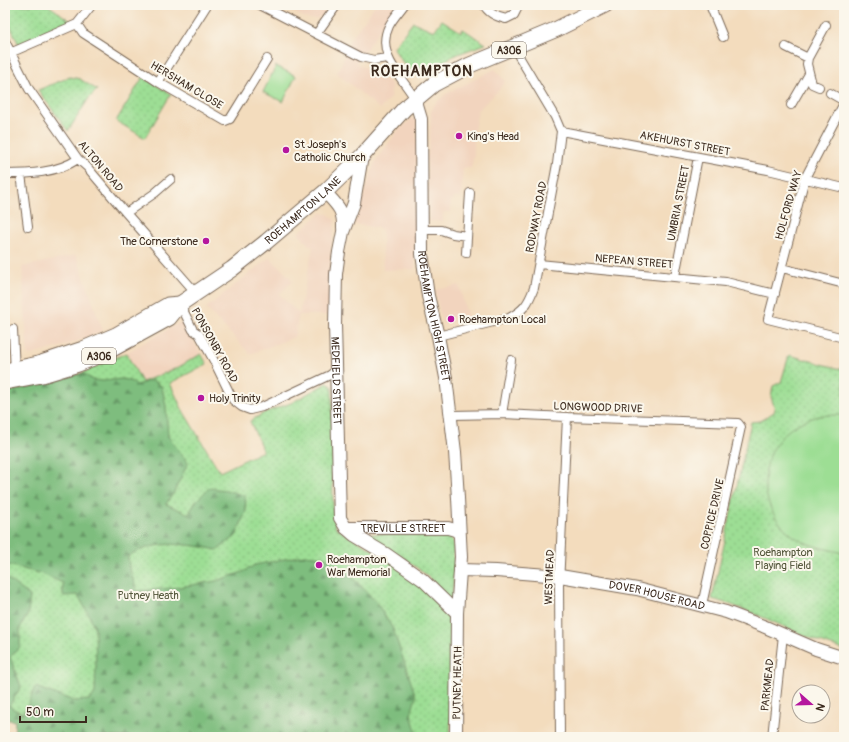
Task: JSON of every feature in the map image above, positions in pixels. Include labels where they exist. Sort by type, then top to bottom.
[{"type":"highway","name":"ROEHAMPTON LANE","points":[[10,376],[59,370],[105,353],[169,318],[180,304],[198,294],[280,232],[325,192],[362,156],[415,99],[434,84],[452,73],[557,29],[605,5]]},
{"type":"street","points":[[10,53],[77,24],[92,5]]},
{"type":"street","points":[[158,82],[207,5]]},
{"type":"street","points":[[260,5],[368,60],[388,58]]},
{"type":"street","points":[[317,33],[337,5]]},
{"type":"street","points":[[404,5],[389,25],[386,48],[388,58],[415,99]]},
{"type":"street","points":[[484,5],[496,16],[506,19],[514,14],[519,5]]},
{"type":"street","points":[[710,5],[723,38]]},
{"type":"street","name":"HERSHAM CLOSE","points":[[77,24],[83,33],[158,82],[225,121],[230,119],[267,59]]},
{"type":"street","points":[[819,87],[812,84],[807,64],[808,58],[826,25]]},
{"type":"street","name":"ALTON ROAD","points":[[5,41],[28,89],[78,159],[87,167],[198,294]]},
{"type":"street","points":[[786,47],[808,58]]},
{"type":"street","points":[[514,48],[555,117],[561,131]]},
{"type":"street","points":[[791,105],[809,74]]},
{"type":"street","points":[[830,93],[844,102]]},
{"type":"street","name":"ROEHAMPTON HIGH STREET","points":[[415,99],[421,119],[423,268],[438,336],[452,415],[459,533]]},
{"type":"street","name":"HOLFORD WAY","points":[[844,102],[805,178],[768,319],[844,338]]},
{"type":"street","name":"AKEHURST STREET","points":[[561,131],[805,178],[844,188]]},
{"type":"street","name":"RODWAY ROAD","points":[[438,336],[509,318],[520,312],[528,303],[534,288],[539,264],[557,164],[561,131]]},
{"type":"street","name":"MEDFIELD STREET","points":[[346,528],[340,518],[334,325],[336,274],[338,252],[354,203],[362,156]]},
{"type":"street","name":"UMBRIA STREET","points":[[675,276],[698,157]]},
{"type":"street","points":[[5,174],[21,174],[59,168],[78,159]]},
{"type":"street","points":[[21,174],[28,227]]},
{"type":"street","points":[[126,213],[155,193],[170,179]]},
{"type":"street","name":"MEDFIELD STREET","points":[[325,192],[340,208],[344,218],[344,232]]},
{"type":"street","points":[[466,253],[470,193]]},
{"type":"street","points":[[422,230],[441,230],[467,236]]},
{"type":"street","name":"NEPEAN STREET","points":[[539,264],[726,282],[775,294]]},
{"type":"street","points":[[782,268],[844,284]]},
{"type":"street","name":"PONSONBY ROAD","points":[[180,304],[194,330],[199,334],[208,350],[233,400],[242,408],[250,410],[268,405],[323,379],[336,370]]},
{"type":"street","points":[[10,376],[13,329]]},
{"type":"street","points":[[502,414],[511,360]]},
{"type":"street","name":"LONGWOOD DRIVE","points":[[452,415],[502,414],[567,418],[738,423],[741,427]]},
{"type":"street","name":"WESTMEAD","points":[[560,737],[560,576],[567,418]]},
{"type":"street","name":"COPPICE DRIVE","points":[[702,605],[741,427]]},
{"type":"street","points":[[346,528],[354,535],[386,554],[423,580],[457,613]]},
{"type":"street","name":"TREVILLE STREET","points":[[346,528],[448,528],[459,533]]},
{"type":"street","name":"PUTNEY HEATH","points":[[456,737],[457,613],[461,557],[459,533]]},
{"type":"street","name":"DOVER HOUSE ROAD","points":[[460,570],[560,576],[613,584],[702,605],[747,620],[816,649],[844,658]]},
{"type":"street","name":"PARKMEAD","points":[[772,737],[783,635]]},
{"type":"shaded area","points":[[280,5],[331,5],[323,15],[316,19],[311,19],[305,18]]},
{"type":"shaded area","points":[[375,5],[397,5],[356,63],[391,83],[391,97],[380,109],[337,73],[345,56],[350,40]]},
{"type":"shaded area","points":[[495,69],[505,81],[498,91],[478,110],[474,130],[474,155],[471,168],[463,168],[461,197],[454,197],[454,200],[451,200],[451,212],[443,212],[443,221],[429,221],[427,159],[430,138],[431,112],[435,104],[446,94]]},
{"type":"shaded area","points":[[412,118],[417,120],[415,269],[383,270],[382,229],[354,224],[375,162],[396,133]]},
{"type":"shaded area","points":[[321,213],[328,214],[335,220],[331,250],[328,315],[299,315],[294,337],[250,354],[206,308],[270,257],[293,281],[279,294],[299,314],[313,247],[309,245],[298,233]]},
{"type":"shaded area","points":[[76,255],[103,331],[70,344],[28,356],[22,267]]},
{"type":"shaded area","points":[[459,285],[468,319],[442,323],[435,290]]},
{"type":"shaded area","points":[[179,323],[184,325],[201,354],[177,368],[142,382],[126,353]]},
{"type":"green space","points":[[5,5],[48,5],[72,22],[19,45],[5,15]]},
{"type":"green space","points":[[442,20],[461,32],[463,29],[486,44],[439,63],[424,73],[417,74],[413,72],[401,60],[394,47],[413,22],[434,31]]},
{"type":"green space","points":[[276,66],[296,76],[283,102],[263,92]]},
{"type":"green space","points":[[70,77],[80,79],[97,90],[89,98],[68,131],[38,90]]},
{"type":"green space","points":[[143,77],[171,94],[145,138],[116,121]]},
{"type":"green space","name":"Putney Heath","points":[[126,353],[142,382],[177,368],[201,354],[207,364],[170,383],[182,409],[220,472],[263,451],[250,421],[266,412],[291,403],[327,383],[332,386],[333,512],[336,528],[391,561],[428,588],[447,614],[453,627],[450,737],[22,737],[23,714],[16,710],[5,710],[5,392],[52,382],[82,373]]},
{"type":"green space","name":"Roehampton Playing Field","points":[[789,355],[844,370],[844,650],[827,645],[746,610],[712,599],[751,422],[760,421],[774,412],[775,409],[771,397],[773,386],[781,382]]},
{"type":"green space","name":"Putney Heath","points":[[82,373],[93,380],[103,381],[121,379],[128,380],[137,385],[152,380],[162,387],[166,407],[168,436],[188,463],[174,492],[166,504],[189,514],[196,501],[209,488],[226,490],[245,496],[246,511],[236,536],[218,550],[173,544],[150,547],[128,556],[129,567],[137,591],[173,588],[216,581],[243,572],[255,565],[304,555],[325,557],[350,575],[376,602],[393,629],[416,697],[411,714],[416,731],[416,737],[14,737],[15,721],[5,719],[5,577],[30,596],[28,614],[20,628],[20,647],[10,657],[21,687],[9,706],[22,714],[28,705],[35,687],[74,701],[90,700],[95,693],[96,665],[95,629],[78,595],[63,596],[63,583],[42,574],[5,564],[5,392],[52,382]]},
{"type":"green space","points":[[839,415],[844,416],[844,553],[804,542],[792,535],[778,521],[770,505],[765,488],[766,470],[771,453],[780,438],[794,426],[812,418]]},
{"type":"green space","points":[[444,533],[453,541],[454,568],[452,603],[428,576],[401,556],[368,538],[368,534]]},
{"type":"place","name":"King's Head","points":[[459,136]]},
{"type":"place","name":"St Joseph's Catholic Church","points":[[286,150]]},
{"type":"place","name":"The Cornerstone","points":[[206,241]]},
{"type":"place","name":"Roehampton Local","points":[[451,319]]},
{"type":"place","name":"Holy Trinity","points":[[201,398]]},
{"type":"place","name":"Roehampton War Memorial","points":[[319,565]]},
{"type":"district","name":"ROEHAMPTON","points":[[422,71]]}]
